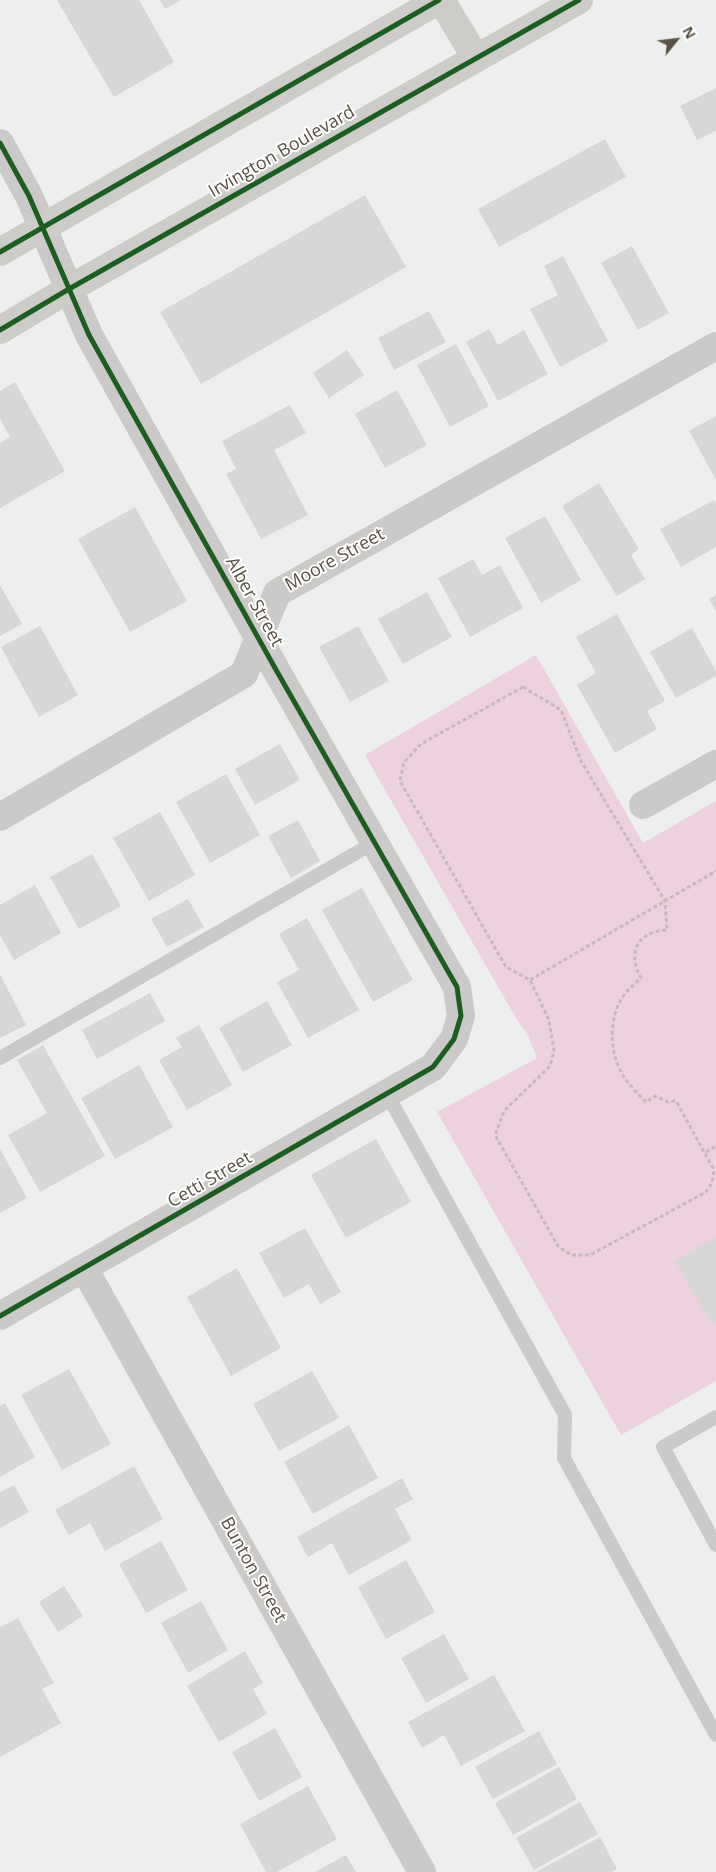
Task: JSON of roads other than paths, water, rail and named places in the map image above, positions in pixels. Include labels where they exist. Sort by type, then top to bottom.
[{"type":"main road","points":[[0,252],[440,0],[476,58]]},
{"type":"main road","name":"Irvington Boulevard","points":[[0,330],[579,0]]},
{"type":"street","name":"Alber Street","points":[[0,143],[25,187],[89,335],[275,668],[457,987],[462,1016],[454,1039],[433,1067]]},
{"type":"street","name":"Moore Street","points":[[0,817],[244,674],[277,594],[716,346]]},
{"type":"street","points":[[643,805],[716,764]]},
{"type":"street","name":"Cetti Street","points":[[0,1316],[433,1067]]},
{"type":"street","name":"Bunton Street","points":[[84,1268],[422,1872]]},
{"type":"lane","points":[[0,1058],[375,842]]},
{"type":"lane","points":[[387,1094],[565,1415],[564,1458],[716,1735]]},
{"type":"lane","points":[[716,1417],[663,1447],[716,1545]]}]
